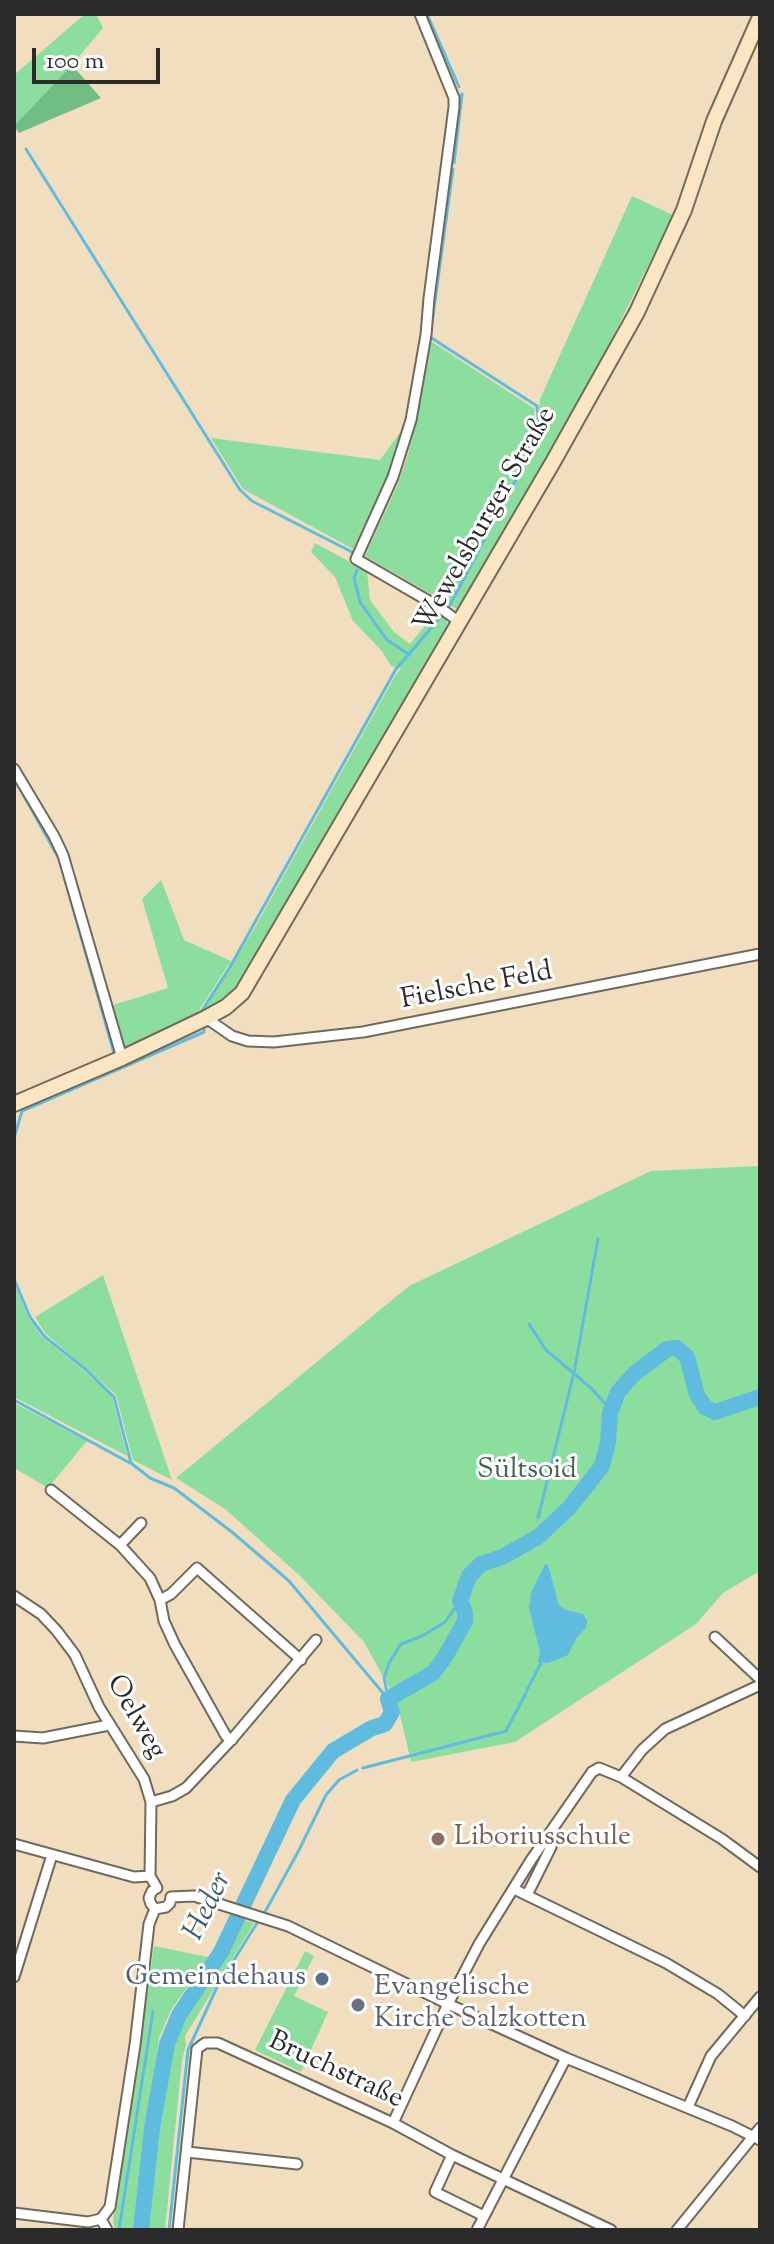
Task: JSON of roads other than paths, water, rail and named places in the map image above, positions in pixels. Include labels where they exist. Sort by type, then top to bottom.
[{"type":"main road","name":"Wewelsburger Straße","points":[[122,1058],[206,1018],[242,993],[553,462],[637,312],[684,210],[714,121],[760,17]]},
{"type":"main road","points":[[14,1104],[122,1058]]},
{"type":"street","points":[[420,14],[454,98],[454,107],[426,335],[411,420],[393,477],[356,559],[458,621]]},
{"type":"street","points":[[14,769],[63,855],[122,1058]]},
{"type":"street","name":"Fielsche Feld","points":[[206,1018],[232,1036],[248,1041],[274,1042],[363,1032],[760,954]]},
{"type":"street","points":[[51,1490],[120,1545],[150,1578],[175,1645],[226,1736],[232,1740]]},
{"type":"street","points":[[120,1545],[141,1523]]},
{"type":"street","points":[[160,1600],[171,1594],[197,1568],[301,1660]]},
{"type":"street","name":"Oelweg","points":[[14,1596],[41,1614],[75,1655],[109,1725],[144,1779],[151,1802],[150,1876]]},
{"type":"street","points":[[621,1777],[642,1750],[665,1729],[760,1682],[715,1637]]},
{"type":"street","points":[[151,1802],[186,1788],[232,1740],[316,1640]]},
{"type":"street","points":[[14,1736],[43,1738],[109,1725]]},
{"type":"street","points":[[393,2123],[479,1944],[592,1772],[599,1768],[621,1777],[722,1839],[760,1867]]},
{"type":"street","points":[[527,1895],[551,1847],[544,1842]]},
{"type":"street","points":[[14,1844],[134,1877],[150,1876],[157,1888]]},
{"type":"street","points":[[14,1977],[52,1855]]},
{"type":"street","points":[[166,1889],[171,1897],[170,1903],[155,1909],[149,1898],[152,1891],[166,1889]]},
{"type":"street","points":[[514,1889],[666,1963],[718,1994],[745,2016]]},
{"type":"street","points":[[171,1897],[194,1896],[288,1926],[566,2058],[756,2138]]},
{"type":"street","points":[[14,2213],[88,2222],[101,2219],[110,2207],[135,2045],[149,1924],[155,1909]]},
{"type":"street","points":[[688,2107],[711,2056],[760,1997]]},
{"type":"street","name":"Bruchstraße","points":[[187,2152],[197,2049],[205,2043],[218,2043],[393,2123],[452,2155],[611,2230]]},
{"type":"street","points":[[477,2230],[566,2058]]},
{"type":"street","points":[[677,2230],[756,2138],[760,2128]]},
{"type":"street","points":[[178,2230],[187,2152],[297,2164]]},
{"type":"street","points":[[452,2155],[435,2192],[484,2216]]},
{"type":"street","points":[[101,2219],[107,2230]]},
{"type":"water","points":[[545,1564],[548,1565],[559,1605],[583,1614],[587,1621],[586,1628],[577,1637],[568,1655],[548,1663],[538,1662],[540,1652],[529,1608],[531,1592]]},
{"type":"waterway","points":[[427,14],[459,87]]},
{"type":"waterway","points":[[454,163],[462,94]]},
{"type":"waterway","points":[[26,149],[240,490],[252,501],[352,552]]},
{"type":"waterway","points":[[450,605],[523,466],[538,418],[537,406],[430,337],[453,169]]},
{"type":"waterway","points":[[357,570],[354,578],[360,602],[387,640],[410,655]]},
{"type":"waterway","points":[[201,1015],[396,669],[439,619]]},
{"type":"waterway","points":[[14,778],[59,859],[114,1053]]},
{"type":"waterway","points":[[14,1138],[22,1111],[204,1032],[204,1027]]},
{"type":"waterway","points":[[538,1518],[574,1373],[598,1239]]},
{"type":"waterway","points":[[14,1279],[30,1317],[44,1336],[114,1397],[131,1463],[150,1478],[174,1488],[289,1581],[388,1699]]},
{"type":"waterway","points":[[529,1324],[546,1350],[591,1388],[611,1410]]},
{"type":"waterway","name":"Heder","points":[[141,2230],[152,2128],[167,2044],[179,2015],[221,1952],[293,1800],[333,1751],[372,1728],[385,1724],[392,1712],[388,1699],[433,1673],[465,1621],[460,1601],[469,1576],[481,1564],[502,1557],[538,1537],[569,1508],[602,1466],[610,1413],[618,1392],[634,1374],[667,1349],[677,1348],[687,1357],[697,1395],[705,1407],[715,1412],[760,1397]]},
{"type":"waterway","points":[[14,1400],[130,1463]]},
{"type":"waterway","name":"Heder","points":[[388,1697],[384,1678],[401,1644],[445,1622],[460,1601]]},
{"type":"waterway","points":[[527,1690],[541,1663]]},
{"type":"waterway","points":[[363,1768],[506,1731],[526,1693]]},
{"type":"waterway","points":[[265,1912],[326,1795],[339,1780],[357,1770]]},
{"type":"waterway","points":[[169,2230],[188,2050],[217,1987],[257,1923]]},
{"type":"waterway","points":[[119,2230],[153,2011]]},
{"type":"place","name":"Liboriusschule","points":[[438,1839]]},
{"type":"place","name":"Gemeindehaus","points":[[322,1979]]},
{"type":"place","name":"Evangelische Kirche Salzkotten","points":[[358,2005]]},
{"type":"park label","name":"Sültsoid","points":[[527,1472]]}]
